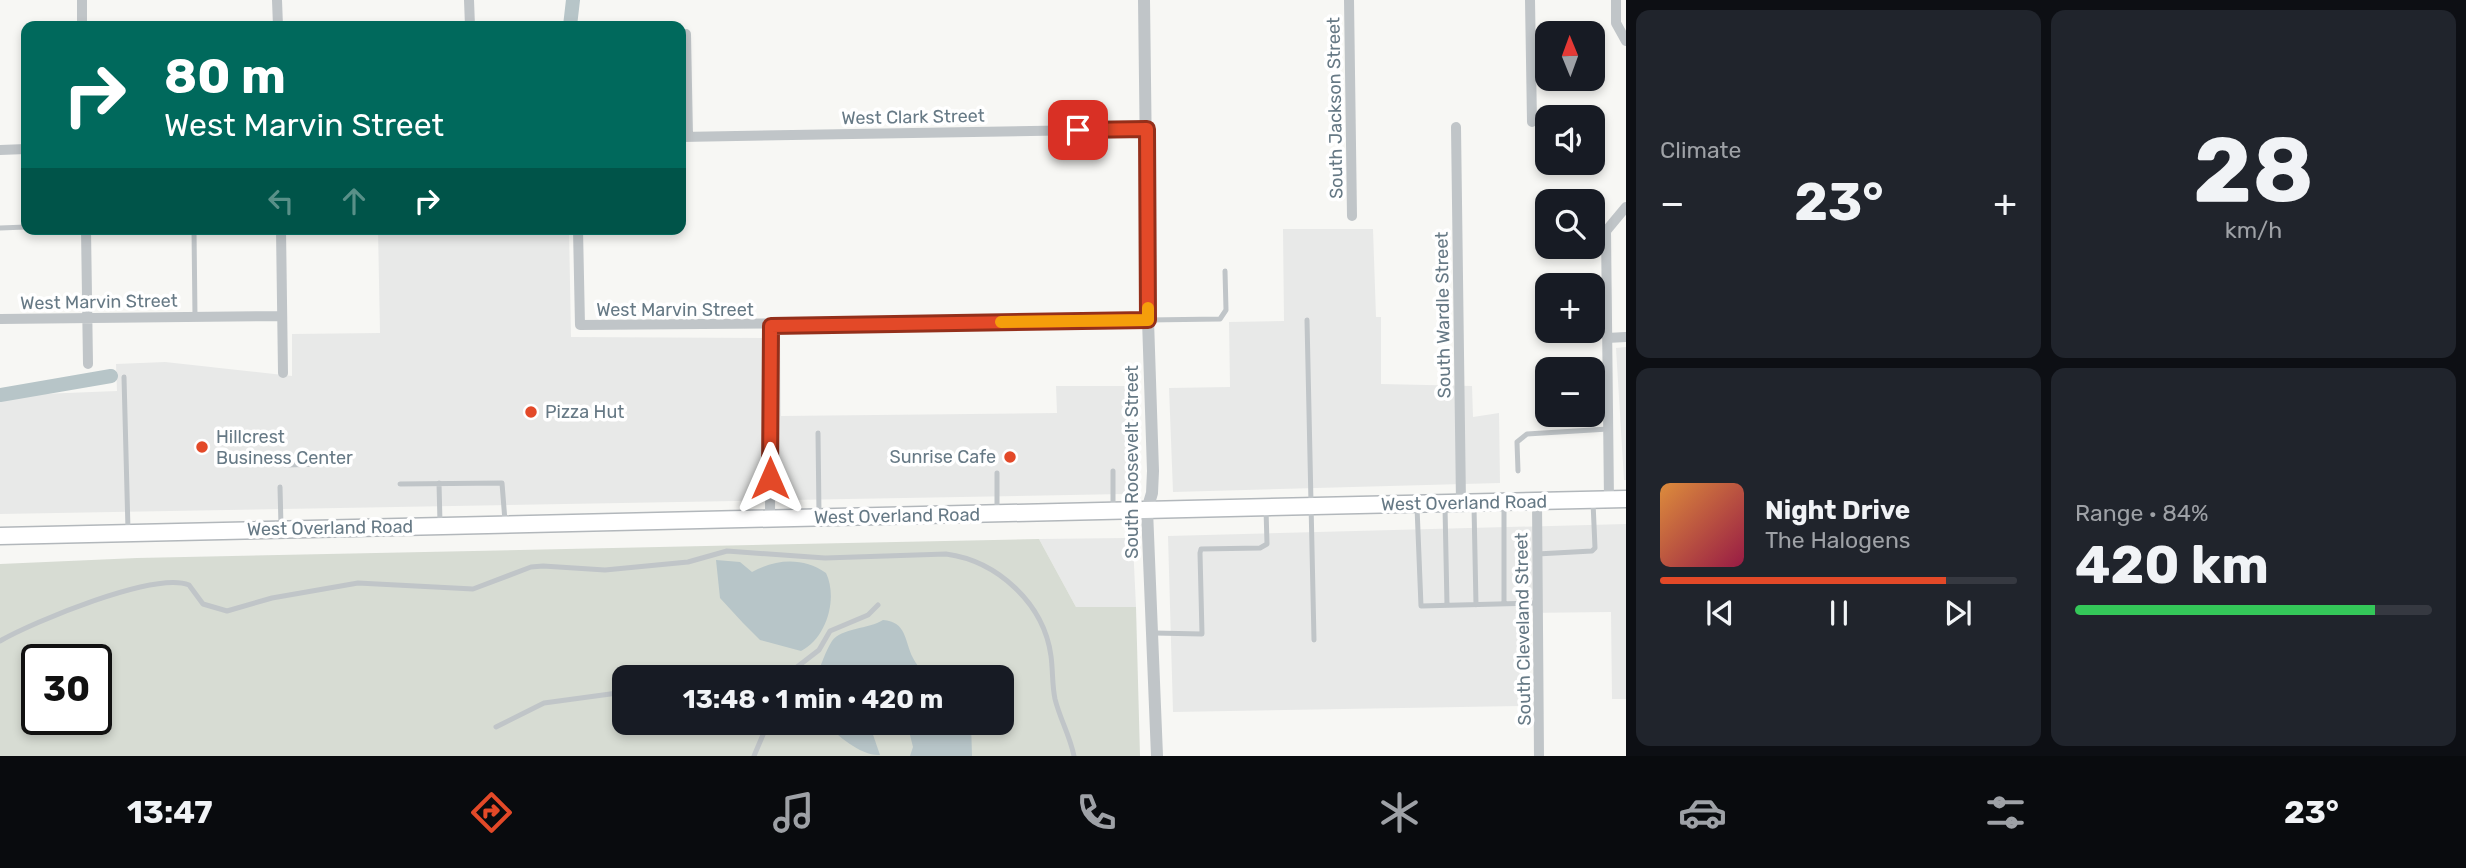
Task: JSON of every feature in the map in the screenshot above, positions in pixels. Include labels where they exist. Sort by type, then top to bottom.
[{"type":"main road","name":"West Overland Road","points":[[0,536],[1626,499]]},
{"type":"street","points":[[82,0],[82,21]]},
{"type":"street","points":[[277,0],[278,21]]},
{"type":"street","points":[[469,0],[470,21]]},
{"type":"street","name":"South Roosevelt Street","points":[[1144,0],[1148,320],[1153,471],[1152,493],[1147,510],[1157,756]]},
{"type":"street","name":"South Jackson Street","points":[[1349,0],[1352,216]]},
{"type":"street","points":[[1530,0],[1532,122]]},
{"type":"street","points":[[1616,0],[1616,23],[1626,41]]},
{"type":"street","name":"South Wardle Street","points":[[1456,127],[1460,503]]},
{"type":"street","name":"West Clark Street","points":[[686,137],[1147,129]]},
{"type":"street","points":[[0,150],[21,149]]},
{"type":"street","points":[[1601,500],[1608,429],[1606,232],[1626,206]]},
{"type":"street","points":[[86,235],[88,364]]},
{"type":"street","points":[[281,235],[283,373]]},
{"type":"street","name":"West Marvin Street","points":[[578,235],[580,326],[1148,320]]},
{"type":"street","name":"West Marvin Street","points":[[0,319],[282,316]]},
{"type":"street","points":[[770,518],[771,326]]},
{"type":"street","points":[[1607,338],[1626,337]]},
{"type":"street","name":"South Cleveland Street","points":[[1537,501],[1539,756]]},
{"type":"lane","points":[[0,228],[21,227]]},
{"type":"lane","points":[[194,235],[195,317]]},
{"type":"lane","points":[[1148,320],[1220,319],[1226,310],[1225,271]]},
{"type":"lane","points":[[1307,320],[1314,640]]},
{"type":"lane","points":[[124,377],[128,533]]},
{"type":"lane","points":[[1518,471],[1517,442],[1527,433],[1608,429]]},
{"type":"lane","points":[[818,433],[819,517]]},
{"type":"lane","points":[[285,464],[324,464]]},
{"type":"lane","points":[[1113,471],[1114,511]]},
{"type":"lane","points":[[996,513],[997,473]]},
{"type":"lane","points":[[400,484],[502,482],[506,524]]},
{"type":"lane","points":[[439,484],[440,526]]},
{"type":"lane","points":[[280,488],[282,529]]},
{"type":"lane","points":[[1537,554],[1592,551],[1595,548],[1601,500]]},
{"type":"lane","points":[[1504,502],[1504,604]]},
{"type":"lane","points":[[1460,503],[1476,605]]},
{"type":"lane","points":[[1447,606],[1460,503]]},
{"type":"lane","points":[[1417,504],[1421,606],[1538,603]]},
{"type":"lane","points":[[1154,634],[1202,634],[1202,549],[1260,548],[1266,544],[1266,507]]},
{"type":"lane","points":[[0,641],[134,587],[166,581],[189,586],[203,604],[227,611],[272,598],[358,583],[473,589],[531,567],[606,570],[688,562],[727,551],[825,558],[946,554],[1000,575],[1024,597],[1036,614],[1048,644],[1053,688],[1073,756]]},
{"type":"lane","points":[[800,665],[819,650],[830,631],[869,615],[878,605]]},
{"type":"lane","points":[[496,727],[544,703],[612,694]]},
{"type":"lane","points":[[754,756],[763,735]]},
{"type":"shaded area","points":[[1283,229],[1373,229],[1376,317],[1381,317],[1381,384],[1472,386],[1473,417],[1499,413],[1500,483],[1173,492],[1169,388],[1230,387],[1229,322],[1284,321]]},
{"type":"shaded area","points":[[378,235],[569,235],[571,337],[780,338],[781,416],[1057,413],[1056,386],[1135,386],[1132,488],[1124,494],[0,514],[0,398],[117,391],[116,364],[165,362],[292,376],[292,334],[380,333]]},
{"type":"shaded area","points":[[1626,347],[1626,480],[1624,480],[1616,348]]},
{"type":"shaded area","points":[[1626,524],[1626,699],[1612,699],[1611,612],[1519,613],[1520,706],[1173,712],[1168,536]]},
{"type":"shaded area","points":[[1125,538],[1133,544],[1136,607],[1076,607],[1039,539]]},
{"type":"shaded area","points":[[1039,539],[1076,607],[1136,607],[1140,756],[0,756],[0,564],[137,558]]},
{"type":"shaded area","points":[[716,560],[740,562],[752,572],[770,564],[799,562],[826,573],[831,594],[830,605],[824,627],[818,637],[801,651],[760,640],[720,598]]},
{"type":"shaded area","points":[[883,620],[897,624],[904,633],[918,665],[821,665],[836,637]]},
{"type":"shaded area","points":[[838,735],[873,735],[880,755],[858,749]]},
{"type":"shaded area","points":[[910,735],[971,735],[972,756],[910,756],[913,747]]},
{"type":"waterway","points":[[571,21],[573,0]]},
{"type":"waterway","points":[[0,395],[111,376]]},
{"type":"slow traffic","points":[[1001,322],[1148,320],[1148,308]]},
{"type":"place","name":"Pizza Hut","points":[[531,412]]},
{"type":"place","name":"Hillcrest Business Center","points":[[202,447]]},
{"type":"place","name":"Sunrise Cafe","points":[[1010,457]]},
{"type":"route","points":[[770,478],[771,326],[1148,320],[1147,129],[1078,130]]}]
